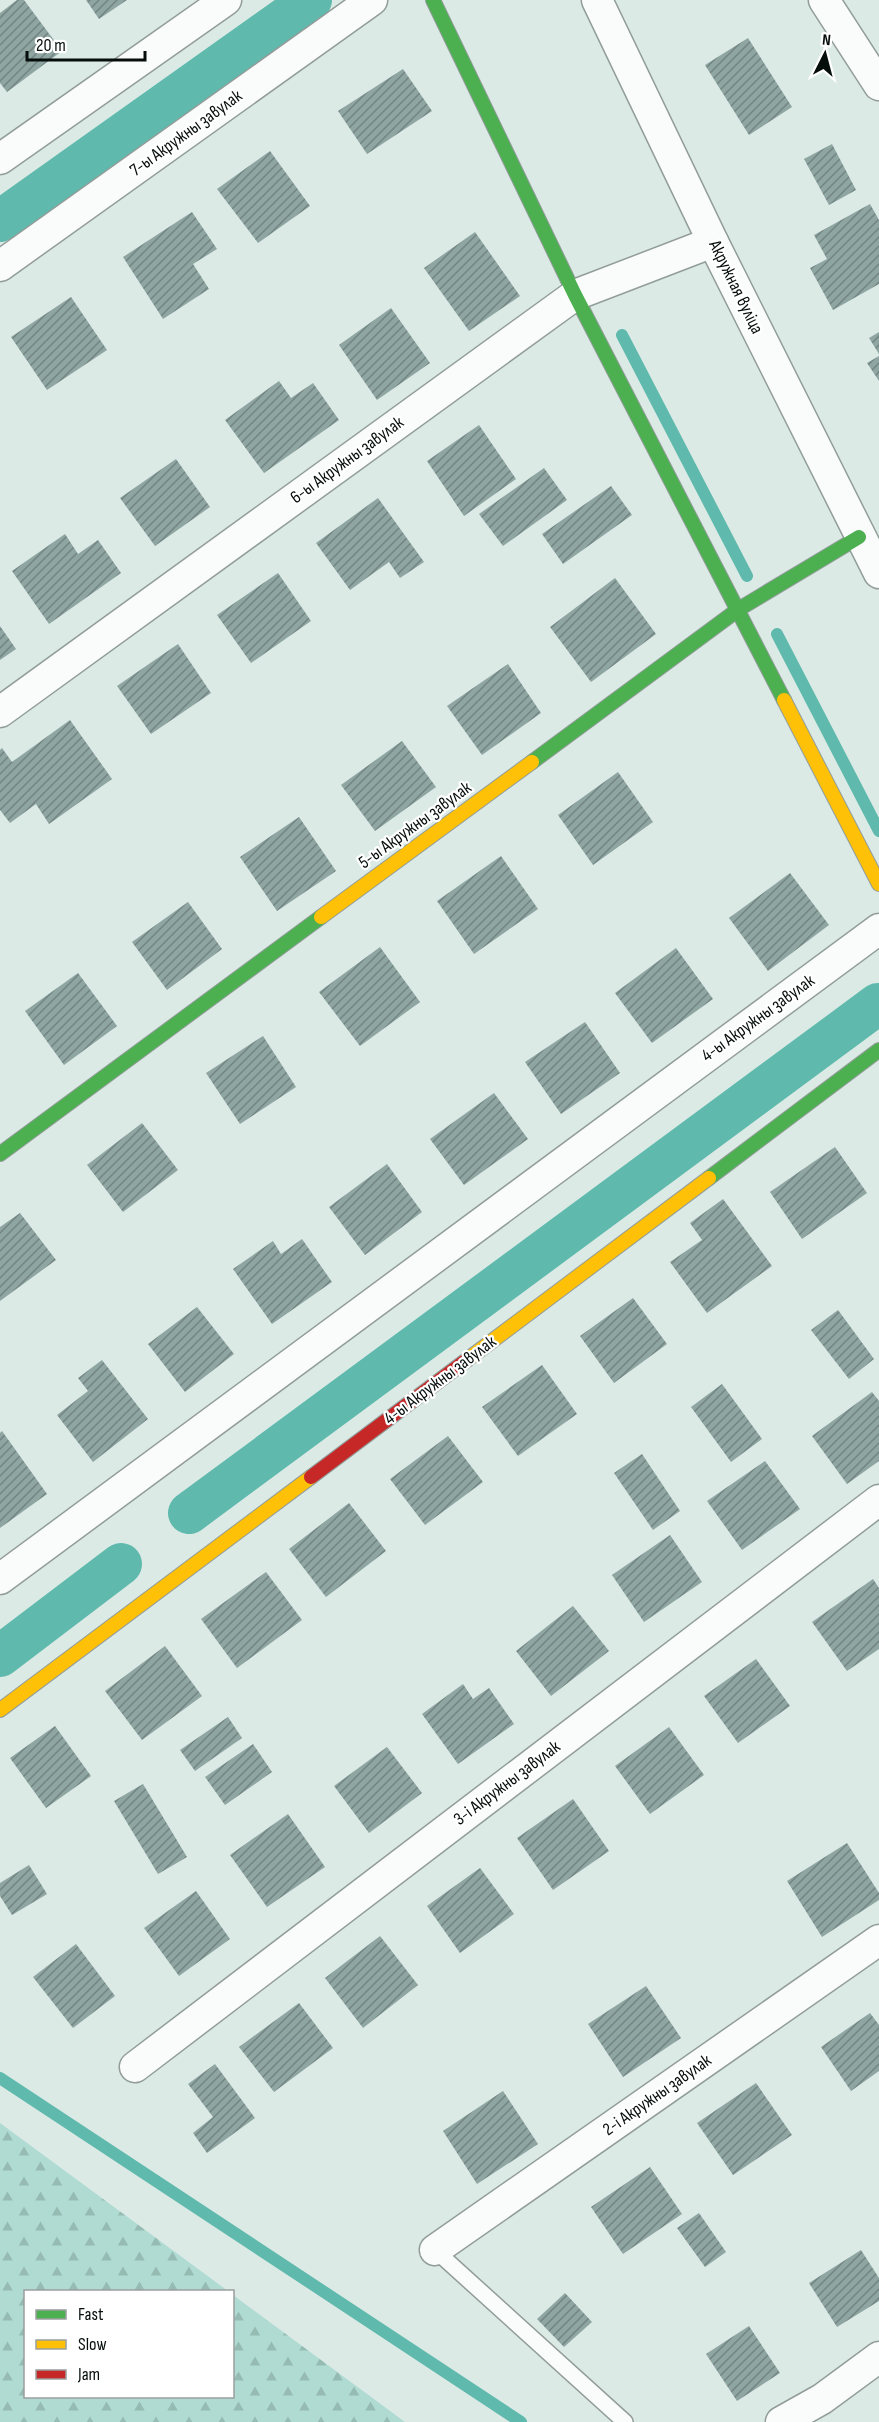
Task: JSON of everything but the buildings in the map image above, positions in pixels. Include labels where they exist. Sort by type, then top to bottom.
[{"type":"street","points":[[0,159],[226,0]]},
{"type":"street","name":"7-ы Акружны завулак","points":[[0,266],[372,0]]},
{"type":"street","points":[[433,0],[575,295],[879,884]]},
{"type":"street","name":"Акружная вуліца","points":[[597,0],[713,242],[879,573]]},
{"type":"street","points":[[824,0],[879,85]]},
{"type":"street","name":"6-ы Акружны завулак","points":[[0,712],[575,295],[713,242]]},
{"type":"street","name":"5-ы Акружны завулак","points":[[0,1154],[739,609],[860,537]]},
{"type":"street","name":"4-ы Акружны завулак","points":[[0,1579],[879,928]]},
{"type":"street","name":"4-ы Акружны завулак","points":[[0,1710],[879,1050]]},
{"type":"street","name":"3-і Акружны завулак","points":[[135,2067],[879,1500]]},
{"type":"street","name":"2-і Акружны завулак","points":[[435,2250],[879,1940]]},
{"type":"street","points":[[781,2422],[822,2399],[879,2357]]},
{"type":"lane","points":[[435,2250],[625,2422]]},
{"type":"green space","points":[[0,2123],[227,2290],[24,2290],[24,2398],[234,2398],[234,2296],[405,2422],[0,2422]]},
{"type":"waterway","points":[[0,221],[311,0]]},
{"type":"waterway","points":[[622,335],[747,576]]},
{"type":"waterway","points":[[777,634],[879,831]]},
{"type":"waterway","points":[[189,1513],[878,1004]]},
{"type":"waterway","points":[[0,1656],[121,1564]]},
{"type":"waterway","points":[[0,2078],[521,2422]]},
{"type":"traffic: fast","points":[[433,0],[575,295],[784,700]]},
{"type":"traffic: fast","points":[[532,762],[739,609],[859,537]]},
{"type":"traffic: fast","points":[[0,1154],[321,917]]},
{"type":"traffic: fast","points":[[709,1178],[879,1050]]},
{"type":"traffic: slow","points":[[784,700],[879,884]]},
{"type":"traffic: slow","points":[[321,917],[532,762]]},
{"type":"traffic: slow","points":[[468,1359],[709,1178]]},
{"type":"traffic: slow","points":[[0,1710],[311,1477]]},
{"type":"traffic: jam","points":[[311,1477],[468,1359]]}]
